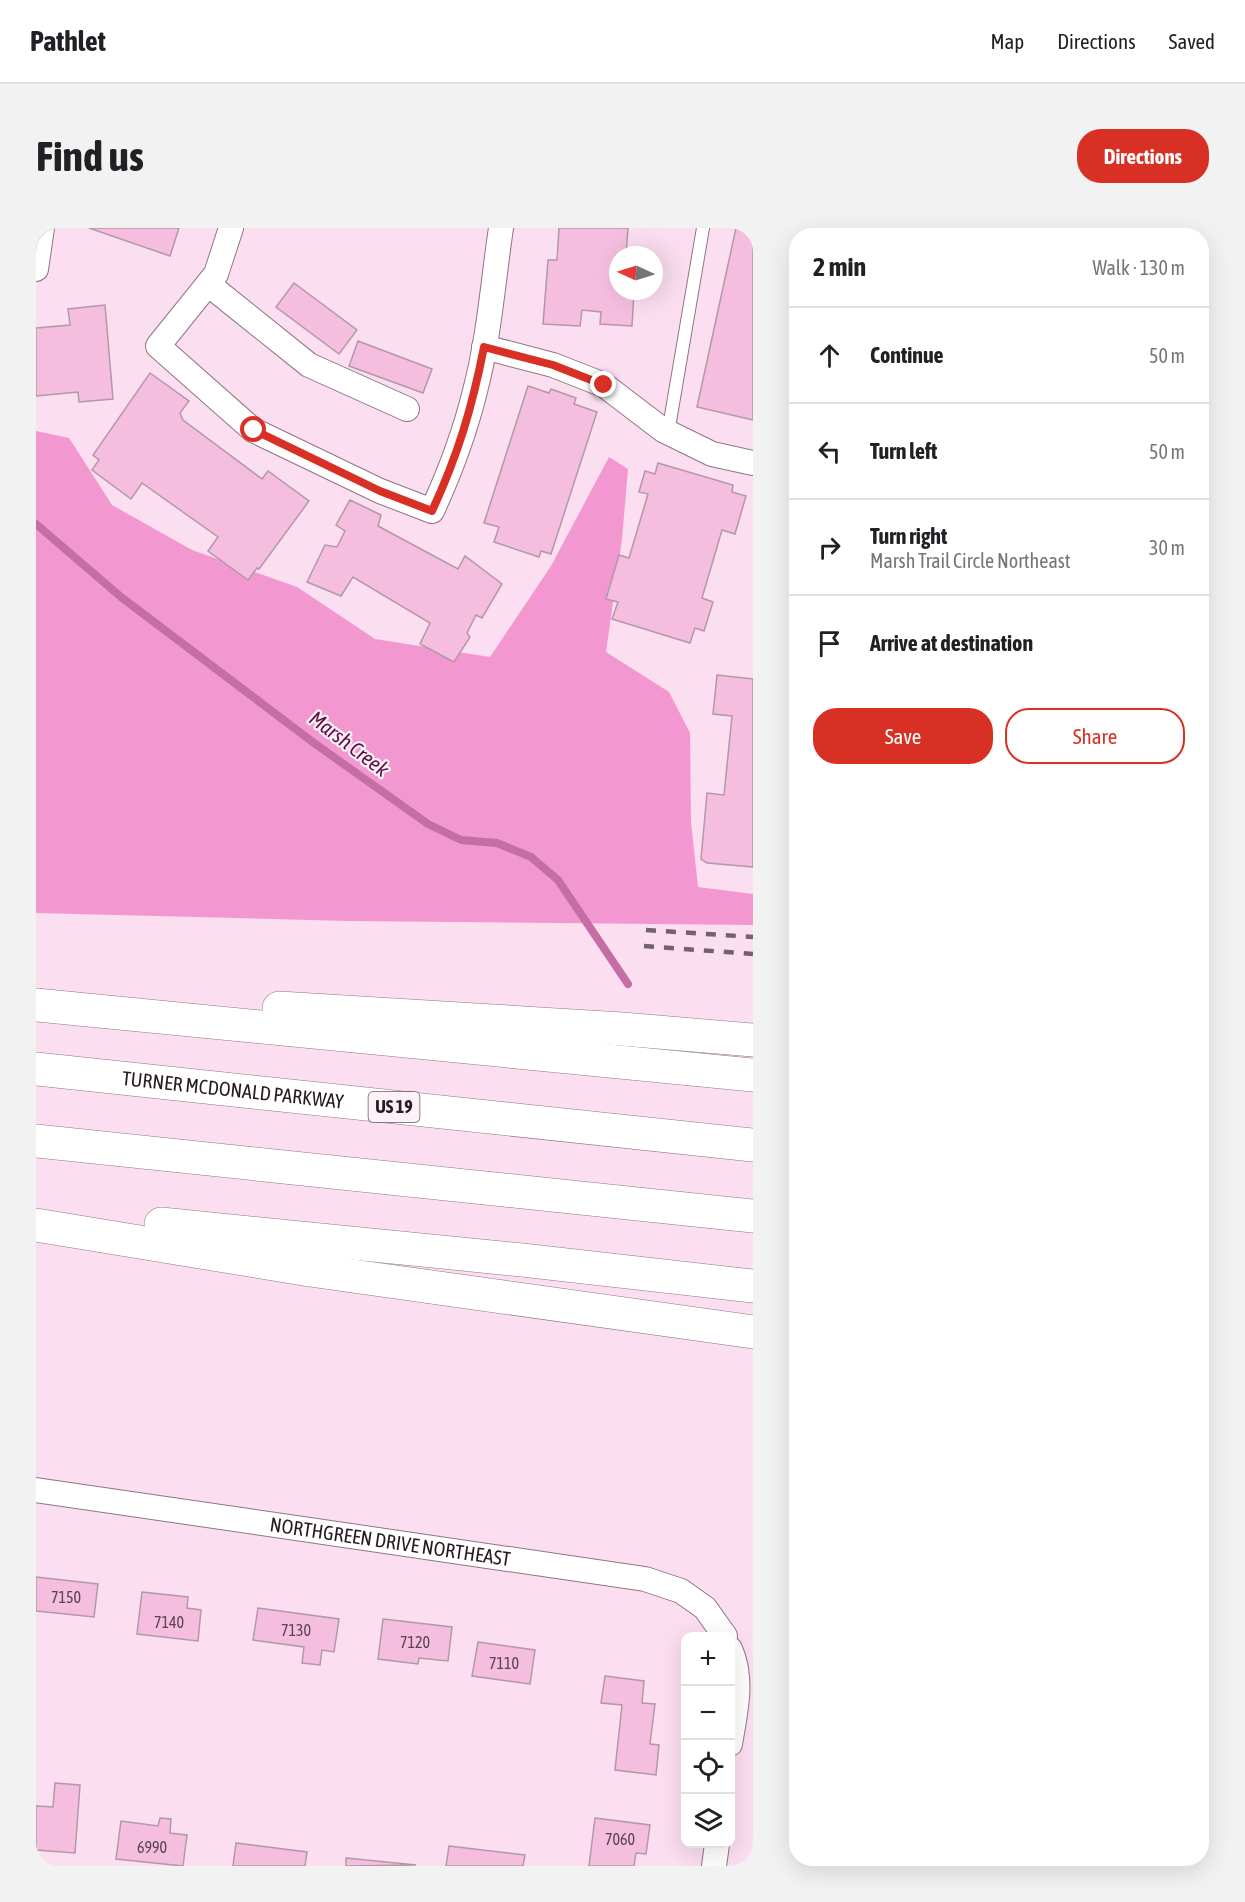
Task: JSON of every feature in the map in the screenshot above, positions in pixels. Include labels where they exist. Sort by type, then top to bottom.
[{"type":"highway","points":[[136,1015],[201,1004],[444,1017],[753,1040]]},
{"type":"highway","points":[[36,1005],[753,1075]]},
{"type":"highway","name":"TURNER MCDONALD PARKWAY","points":[[36,1069],[753,1145]]},
{"type":"highway","points":[[36,1141],[753,1216]]},
{"type":"highway","points":[[36,1212],[522,1260],[753,1286]]},
{"type":"highway","points":[[36,1225],[310,1270],[753,1332]]},
{"type":"street","points":[[36,269],[42,228]]},
{"type":"street","points":[[231,228],[216,274],[158,346],[254,430],[380,491],[432,511],[462,439],[476,389],[501,228]]},
{"type":"street","points":[[208,284],[309,365],[407,409]]},
{"type":"street","points":[[484,347],[553,365],[604,385],[668,433],[712,454],[753,463]]},
{"type":"street","name":"NORTHGREEN DRIVE NORTHEAST","points":[[36,1490],[645,1579],[689,1597],[705,1608],[722,1632]]},
{"type":"street","points":[[731,1740],[739,1685],[735,1663]]},
{"type":"street","points":[[714,1866],[716,1848]]},
{"type":"lane","points":[[668,433],[703,228]]},
{"type":"shaded area","points":[[36,431],[69,438],[112,505],[192,550],[297,587],[375,639],[490,657],[551,566],[609,457],[628,469],[622,539],[606,652],[669,692],[690,733],[691,822],[698,887],[753,894],[753,925],[349,921],[36,913]]},
{"type":"building","points":[[89,228],[179,228],[170,256]]},
{"type":"building","points":[[559,228],[628,228],[627,246],[609,246],[609,300],[633,300],[632,326],[600,324],[601,312],[582,310],[580,326],[543,324],[548,260],[557,260]]},
{"type":"building","points":[[736,228],[753,228],[753,420],[697,407]]},
{"type":"building","points":[[294,283],[357,330],[339,354],[276,307]]},
{"type":"building","points":[[105,305],[113,399],[79,402],[78,392],[36,396],[36,328],[70,325],[68,309]]},
{"type":"building","points":[[358,341],[432,369],[423,393],[349,366]]},
{"type":"building","points":[[150,373],[189,401],[180,413],[183,420],[262,479],[268,471],[309,501],[259,569],[257,568],[248,580],[208,551],[218,537],[142,483],[131,499],[92,470],[99,460],[93,455]]},
{"type":"building","points":[[528,386],[549,393],[551,389],[576,398],[574,404],[597,412],[551,554],[541,551],[539,557],[494,542],[499,527],[484,523]]},
{"type":"building","points":[[658,463],[733,485],[732,492],[746,496],[735,534],[722,530],[702,598],[713,602],[704,631],[695,628],[690,643],[612,619],[618,602],[606,599],[619,555],[629,558],[648,494],[639,492],[645,471],[655,474]]},
{"type":"building","points":[[350,500],[381,515],[378,526],[458,569],[465,556],[502,584],[482,618],[476,615],[467,633],[470,637],[454,662],[420,644],[430,623],[353,577],[341,596],[307,582],[325,545],[337,547],[345,531],[336,525]]},
{"type":"building","points":[[717,675],[753,679],[753,867],[707,863],[701,859],[707,793],[724,795],[732,716],[713,714]]},
{"type":"building","points":[[36,1577],[98,1584],[94,1617],[36,1611]]},
{"type":"building","points":[[142,1592],[188,1597],[187,1608],[201,1610],[198,1641],[137,1634]]},
{"type":"building","points":[[258,1608],[339,1619],[334,1652],[322,1650],[320,1665],[302,1663],[304,1647],[253,1640]]},
{"type":"building","points":[[383,1619],[452,1627],[448,1661],[419,1658],[418,1664],[378,1659]]},
{"type":"building","points":[[478,1642],[535,1650],[530,1684],[472,1676]]},
{"type":"building","points":[[605,1676],[644,1681],[642,1703],[655,1704],[650,1744],[659,1745],[656,1775],[615,1770],[622,1705],[601,1703]]},
{"type":"building","points":[[55,1783],[80,1785],[75,1853],[36,1850],[36,1806],[53,1807]]},
{"type":"building","points":[[160,1818],[171,1819],[170,1833],[187,1835],[183,1866],[116,1859],[121,1821],[158,1826]]},
{"type":"building","points":[[595,1818],[650,1825],[646,1854],[636,1853],[634,1866],[589,1866]]},
{"type":"building","points":[[236,1843],[307,1852],[305,1866],[233,1866]]},
{"type":"building","points":[[449,1846],[525,1855],[523,1866],[446,1866]]},
{"type":"building","points":[[346,1858],[416,1865],[346,1866]]},
{"type":"waterway","name":"Marsh Creek","points":[[36,524],[121,597],[314,743],[428,824],[461,840],[497,843],[531,857],[558,880],[628,984]]},
{"type":"railway","points":[[646,930],[753,937]]},
{"type":"railway","points":[[644,946],[753,954]]},
{"type":"route","points":[[254,430],[380,491],[432,511],[462,439],[476,389],[484,347],[553,365],[604,385]]}]
